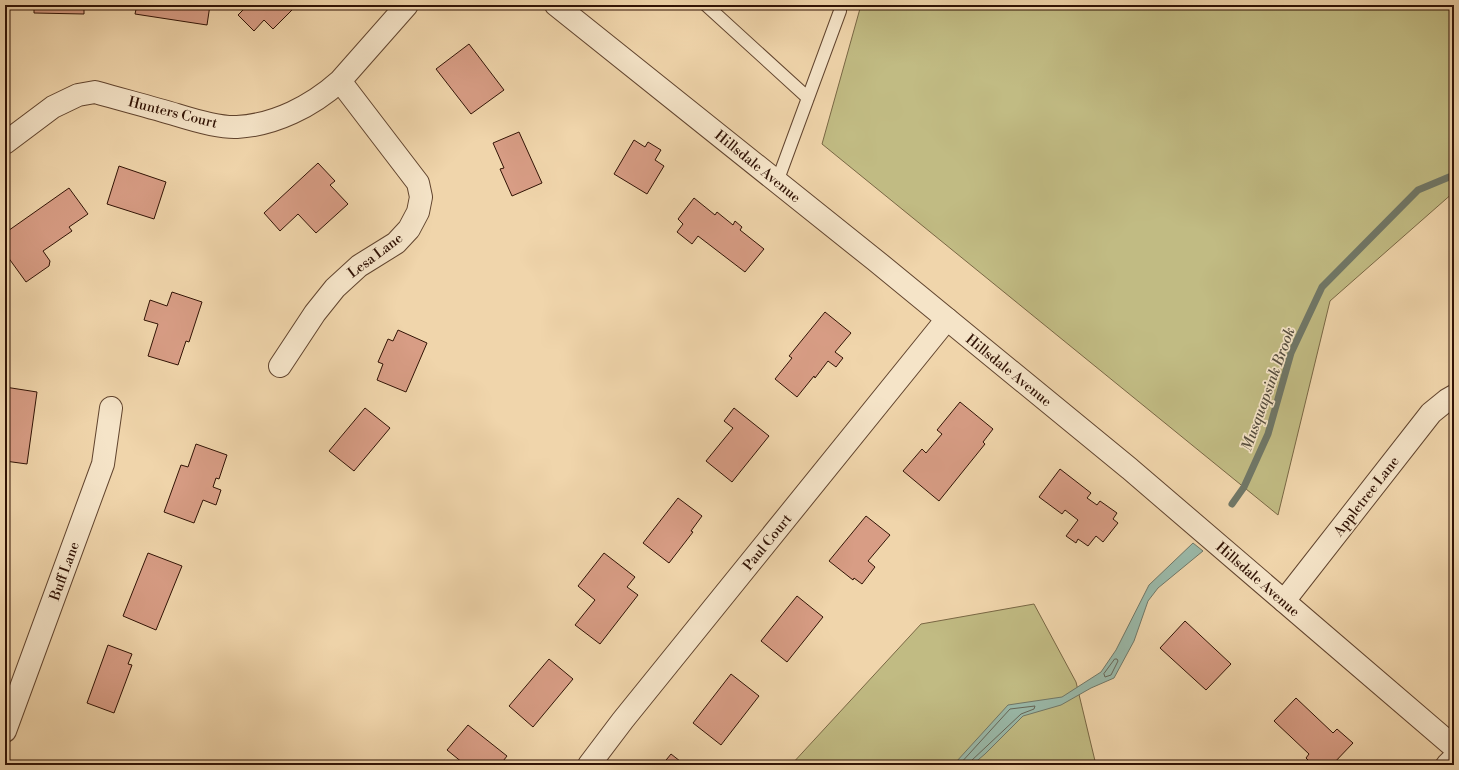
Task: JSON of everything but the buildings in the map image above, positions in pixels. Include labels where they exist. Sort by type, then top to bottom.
[{"type":"street","name":"Hunters Court","points":[[5,143],[53,107],[78,96],[95,92],[202,122],[236,127],[270,121],[303,108],[330,90],[340,81],[408,5]]},
{"type":"street","name":"Hillsdale Avenue","points":[[556,5],[947,319],[1130,470],[1454,747]]},
{"type":"street","name":"Lesa Lane","points":[[280,366],[315,313],[335,288],[358,266],[396,242],[409,229],[418,212],[421,196],[418,183],[340,81]]},
{"type":"street","name":"Paul Court","points":[[589,765],[623,720],[947,319]]},
{"type":"street","name":"Appletree Lane","points":[[1284,601],[1431,413],[1454,396]]},
{"type":"street","name":"Buff Lane","points":[[5,732],[103,464],[111,408]]},
{"type":"street","points":[[1447,765],[1454,758]]},
{"type":"lane","points":[[706,5],[808,98]]},
{"type":"lane","points":[[777,182],[808,98],[838,7]]},
{"type":"shaded area","points":[[861,5],[1454,5],[1454,192],[1330,301],[1278,515],[822,144]]},
{"type":"shaded area","points":[[1034,604],[1076,682],[1096,765],[791,765],[921,624]]},
{"type":"water","points":[[1193,543],[1203,551],[1158,588],[1148,601],[1134,641],[1114,678],[1091,688],[1061,705],[1023,716],[972,765],[952,765],[1008,705],[1062,697],[1101,672],[1116,650],[1149,585]]},
{"type":"waterway","name":"Musquapsink Brook","points":[[1232,504],[1244,487],[1268,434],[1291,353],[1322,287],[1418,190],[1454,175]]}]
